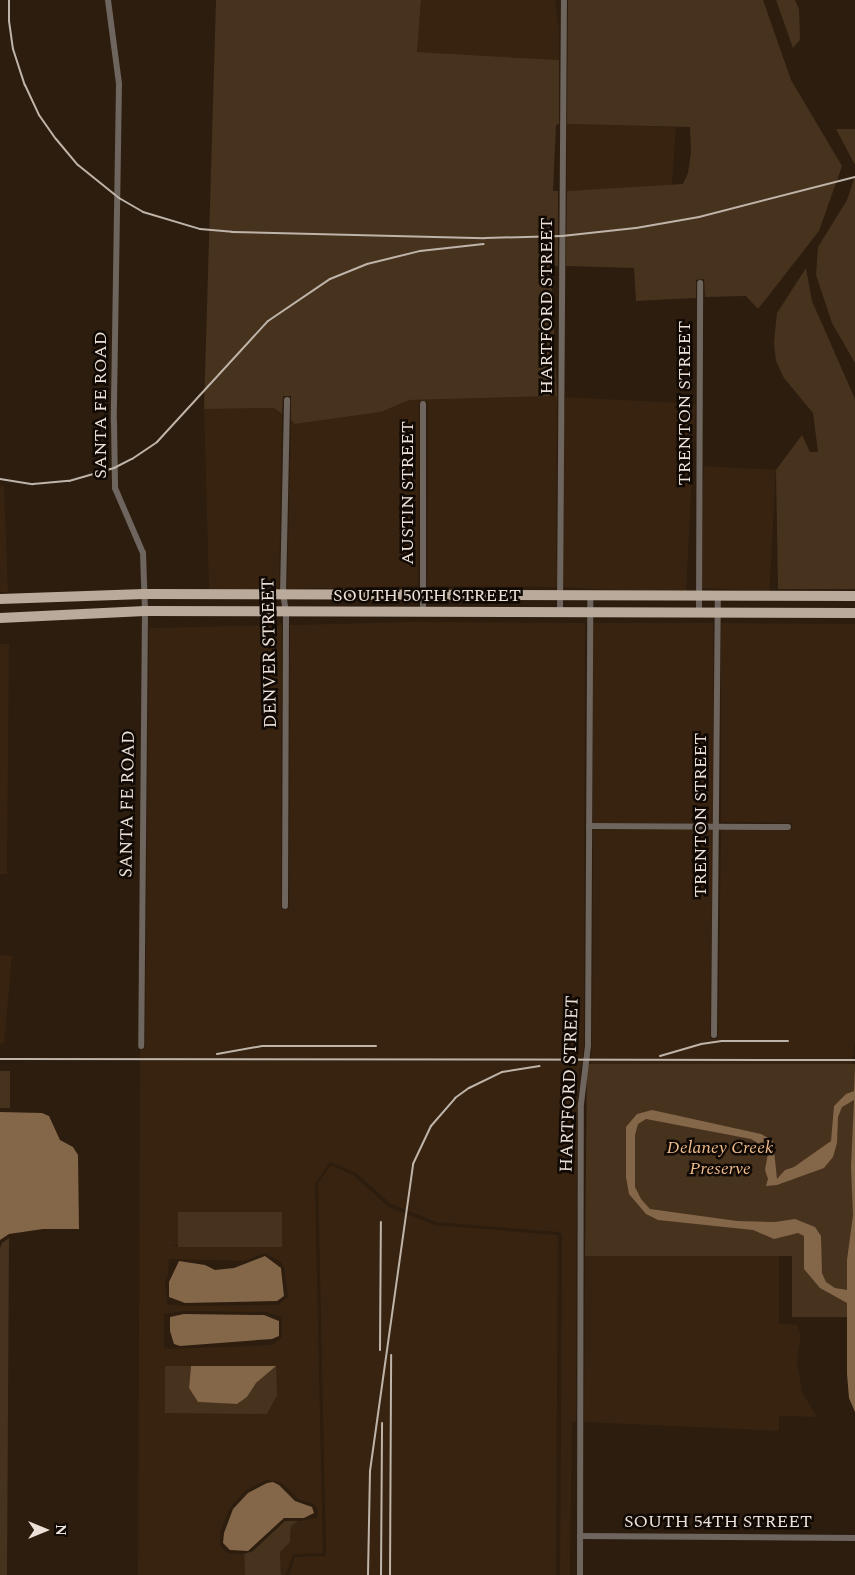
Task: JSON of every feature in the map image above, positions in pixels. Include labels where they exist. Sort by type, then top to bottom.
[{"type":"main road","name":"SOUTH 50TH STREET","points":[[0,598],[144,594],[855,596]]},
{"type":"main road","name":"SOUTH 50TH STREET","points":[[0,618],[145,612],[855,613]]},
{"type":"street","name":"SANTA FE ROAD","points":[[108,0],[119,84],[114,421],[115,488],[143,553],[145,612],[141,1046]]},
{"type":"street","name":"HARTFORD STREET","points":[[560,612],[564,0]]},
{"type":"street","name":"TRENTON STREET","points":[[699,612],[700,283]]},
{"type":"street","name":"DENVER STREET","points":[[285,906],[286,612],[283,594],[287,400]]},
{"type":"street","name":"AUSTIN STREET","points":[[423,404],[423,612]]},
{"type":"street","name":"HARTFORD STREET","points":[[580,1575],[581,1104],[588,1046],[590,595]]},
{"type":"street","name":"TRENTON STREET","points":[[714,1035],[718,595]]},
{"type":"street","points":[[838,596],[838,613]]},
{"type":"street","points":[[589,826],[788,827]]},
{"type":"street","name":"SOUTH 54TH STREET","points":[[580,1536],[855,1538]]},
{"type":"shaded area","points":[[421,0],[555,0],[559,31],[559,60],[417,52]]},
{"type":"shaded area","points":[[567,124],[676,127],[672,186],[567,191]]},
{"type":"shaded area","points":[[557,396],[556,587],[427,586],[428,401],[419,401],[418,586],[287,589],[291,420],[296,424],[381,412],[409,400]]},
{"type":"shaded area","points":[[565,397],[696,404],[686,594],[555,587]]},
{"type":"shaded area","points":[[274,408],[282,414],[279,589],[209,590],[204,409]]},
{"type":"shaded area","points":[[704,466],[776,470],[770,592],[698,588]]},
{"type":"shaded area","points":[[0,485],[4,486],[8,592],[0,592]]},
{"type":"shaded area","points":[[412,622],[585,623],[584,1046],[581,1069],[579,1069],[577,1104],[576,1422],[572,1422],[570,1575],[560,1575],[562,1234],[558,1232],[436,1222],[391,1204],[356,1173],[330,1162],[315,1184],[323,1553],[293,1554],[286,1575],[281,1575],[280,1552],[291,1537],[291,1526],[298,1521],[317,1518],[318,1510],[314,1504],[298,1499],[282,1483],[266,1480],[246,1490],[230,1508],[220,1532],[220,1545],[227,1553],[244,1554],[245,1575],[138,1575],[140,1049],[145,1049],[149,628],[282,625],[281,909],[289,910],[290,625]],"holes":[[[282,1212],[282,1247],[172,1246]],[[265,1253],[281,1262],[284,1267],[288,1297],[278,1305],[185,1306],[167,1304],[165,1282],[168,1275],[169,1259],[244,1261]],[[184,1311],[266,1312],[282,1317],[282,1337],[272,1345],[164,1348],[164,1314]]]},
{"type":"shaded area","points":[[593,623],[713,623],[713,823],[593,823]]},
{"type":"shaded area","points":[[721,623],[855,624],[855,1042],[852,1065],[590,1068],[592,1046],[593,830],[713,829],[710,1039],[718,1039],[721,830],[792,830],[792,823],[721,822]]},
{"type":"shaded area","points":[[0,644],[9,644],[7,874],[0,874]]},
{"type":"shaded area","points":[[0,955],[12,956],[4,1044],[0,1043]]},
{"type":"shaded area","points":[[855,1067],[855,1412],[849,1398],[847,1374],[847,1303],[820,1288],[804,1269],[804,1236],[798,1233],[774,1239],[753,1230],[658,1220],[646,1214],[629,1194],[626,1177],[626,1127],[637,1114],[652,1110],[761,1134],[773,1141],[777,1179],[785,1170],[794,1167],[831,1141],[834,1106],[846,1094],[854,1091]],"holes":[[[854,1100],[851,1167],[853,1215],[847,1260],[847,1290],[835,1288],[826,1282],[822,1273],[821,1236],[815,1227],[795,1219],[775,1222],[737,1221],[650,1209],[641,1199],[635,1187],[635,1135],[638,1124],[646,1119],[751,1139],[764,1147],[768,1153],[765,1170],[768,1179],[766,1186],[777,1185],[824,1168],[833,1157],[837,1143],[838,1117],[842,1107]]]},
{"type":"shaded area","points":[[0,1112],[42,1113],[49,1116],[60,1140],[73,1147],[78,1155],[79,1229],[43,1229],[9,1234],[0,1240]]},
{"type":"shaded area","points":[[331,1165],[353,1175],[389,1207],[435,1225],[558,1235],[556,1575],[289,1575],[295,1557],[326,1556],[318,1183]]},
{"type":"shaded area","points":[[585,1248],[779,1251],[779,1323],[797,1325],[801,1335],[797,1361],[802,1392],[817,1417],[779,1416],[779,1431],[584,1422]]},
{"type":"shaded area","points":[[265,1256],[281,1268],[284,1296],[277,1301],[185,1303],[169,1297],[169,1282],[179,1261],[205,1265],[215,1270],[234,1268]]},
{"type":"shaded area","points":[[184,1314],[264,1315],[279,1321],[279,1336],[272,1339],[180,1346],[174,1344],[170,1331],[170,1317]]},
{"type":"shaded area","points":[[191,1366],[276,1366],[256,1383],[247,1397],[237,1404],[198,1402],[189,1388]]},
{"type":"shaded area","points":[[273,1482],[279,1485],[295,1501],[312,1507],[314,1513],[304,1518],[284,1518],[248,1551],[230,1550],[223,1543],[224,1533],[233,1509],[248,1493],[267,1483]]},
{"type":"green space","points":[[216,0],[421,0],[417,52],[559,60],[559,124],[556,125],[553,191],[558,191],[558,266],[551,266],[557,396],[409,400],[381,412],[295,424],[291,420],[291,396],[283,396],[282,414],[274,408],[204,409]]},
{"type":"green space","points":[[568,0],[763,0],[791,80],[842,166],[819,231],[758,309],[746,296],[705,297],[704,279],[696,280],[696,298],[636,301],[634,268],[566,266],[567,191],[683,184],[688,173],[691,152],[690,127],[567,124]]},
{"type":"green space","points":[[776,0],[795,0],[799,9],[800,40],[793,48]]},
{"type":"green space","points":[[836,129],[855,129],[855,165]]},
{"type":"green space","points":[[855,176],[855,363],[832,323],[816,275],[818,247],[847,200]]},
{"type":"green space","points":[[806,268],[812,301],[855,399],[855,589],[778,589],[776,470],[802,435],[810,452],[818,452],[813,413],[784,378],[776,361],[774,342],[777,313]]},
{"type":"green space","name":"Delaney Creek Preserve","points":[[587,1064],[855,1064],[855,1317],[792,1317],[792,1256],[585,1256]]},
{"type":"green space","points":[[0,1071],[10,1071],[10,1108],[0,1108]]},
{"type":"green space","points":[[178,1212],[282,1212],[282,1247],[178,1247]]},
{"type":"green space","points":[[9,1238],[7,1575],[0,1575],[0,1248],[2,1243]]},
{"type":"green space","points":[[165,1366],[191,1366],[189,1388],[198,1402],[237,1404],[247,1397],[256,1383],[276,1366],[277,1395],[267,1414],[165,1413]]},
{"type":"green space","points":[[285,1521],[298,1521],[291,1526],[290,1542],[280,1552],[281,1575],[245,1575],[244,1554],[253,1551]]},
{"type":"railway","points":[[9,0],[9,21],[13,49],[25,85],[39,115],[56,139],[78,165],[119,198],[143,212],[200,229],[232,232],[485,238],[562,236],[636,228],[699,217],[855,177]]},
{"type":"railway","points":[[0,479],[33,484],[69,481],[114,468],[132,459],[157,442],[268,321],[330,279],[367,264],[420,251],[484,244]]},
{"type":"railway","points":[[660,1056],[701,1044],[722,1041],[788,1041]]},
{"type":"railway","points":[[217,1054],[262,1046],[376,1046]]},
{"type":"railway","points":[[0,1059],[855,1060]]},
{"type":"railway","points":[[368,1575],[370,1471],[413,1164],[431,1126],[455,1098],[469,1088],[502,1072],[540,1066]]},
{"type":"railway","points":[[380,1350],[381,1222]]},
{"type":"railway","points":[[390,1575],[391,1355]]},
{"type":"railway","points":[[381,1575],[382,1423]]}]
